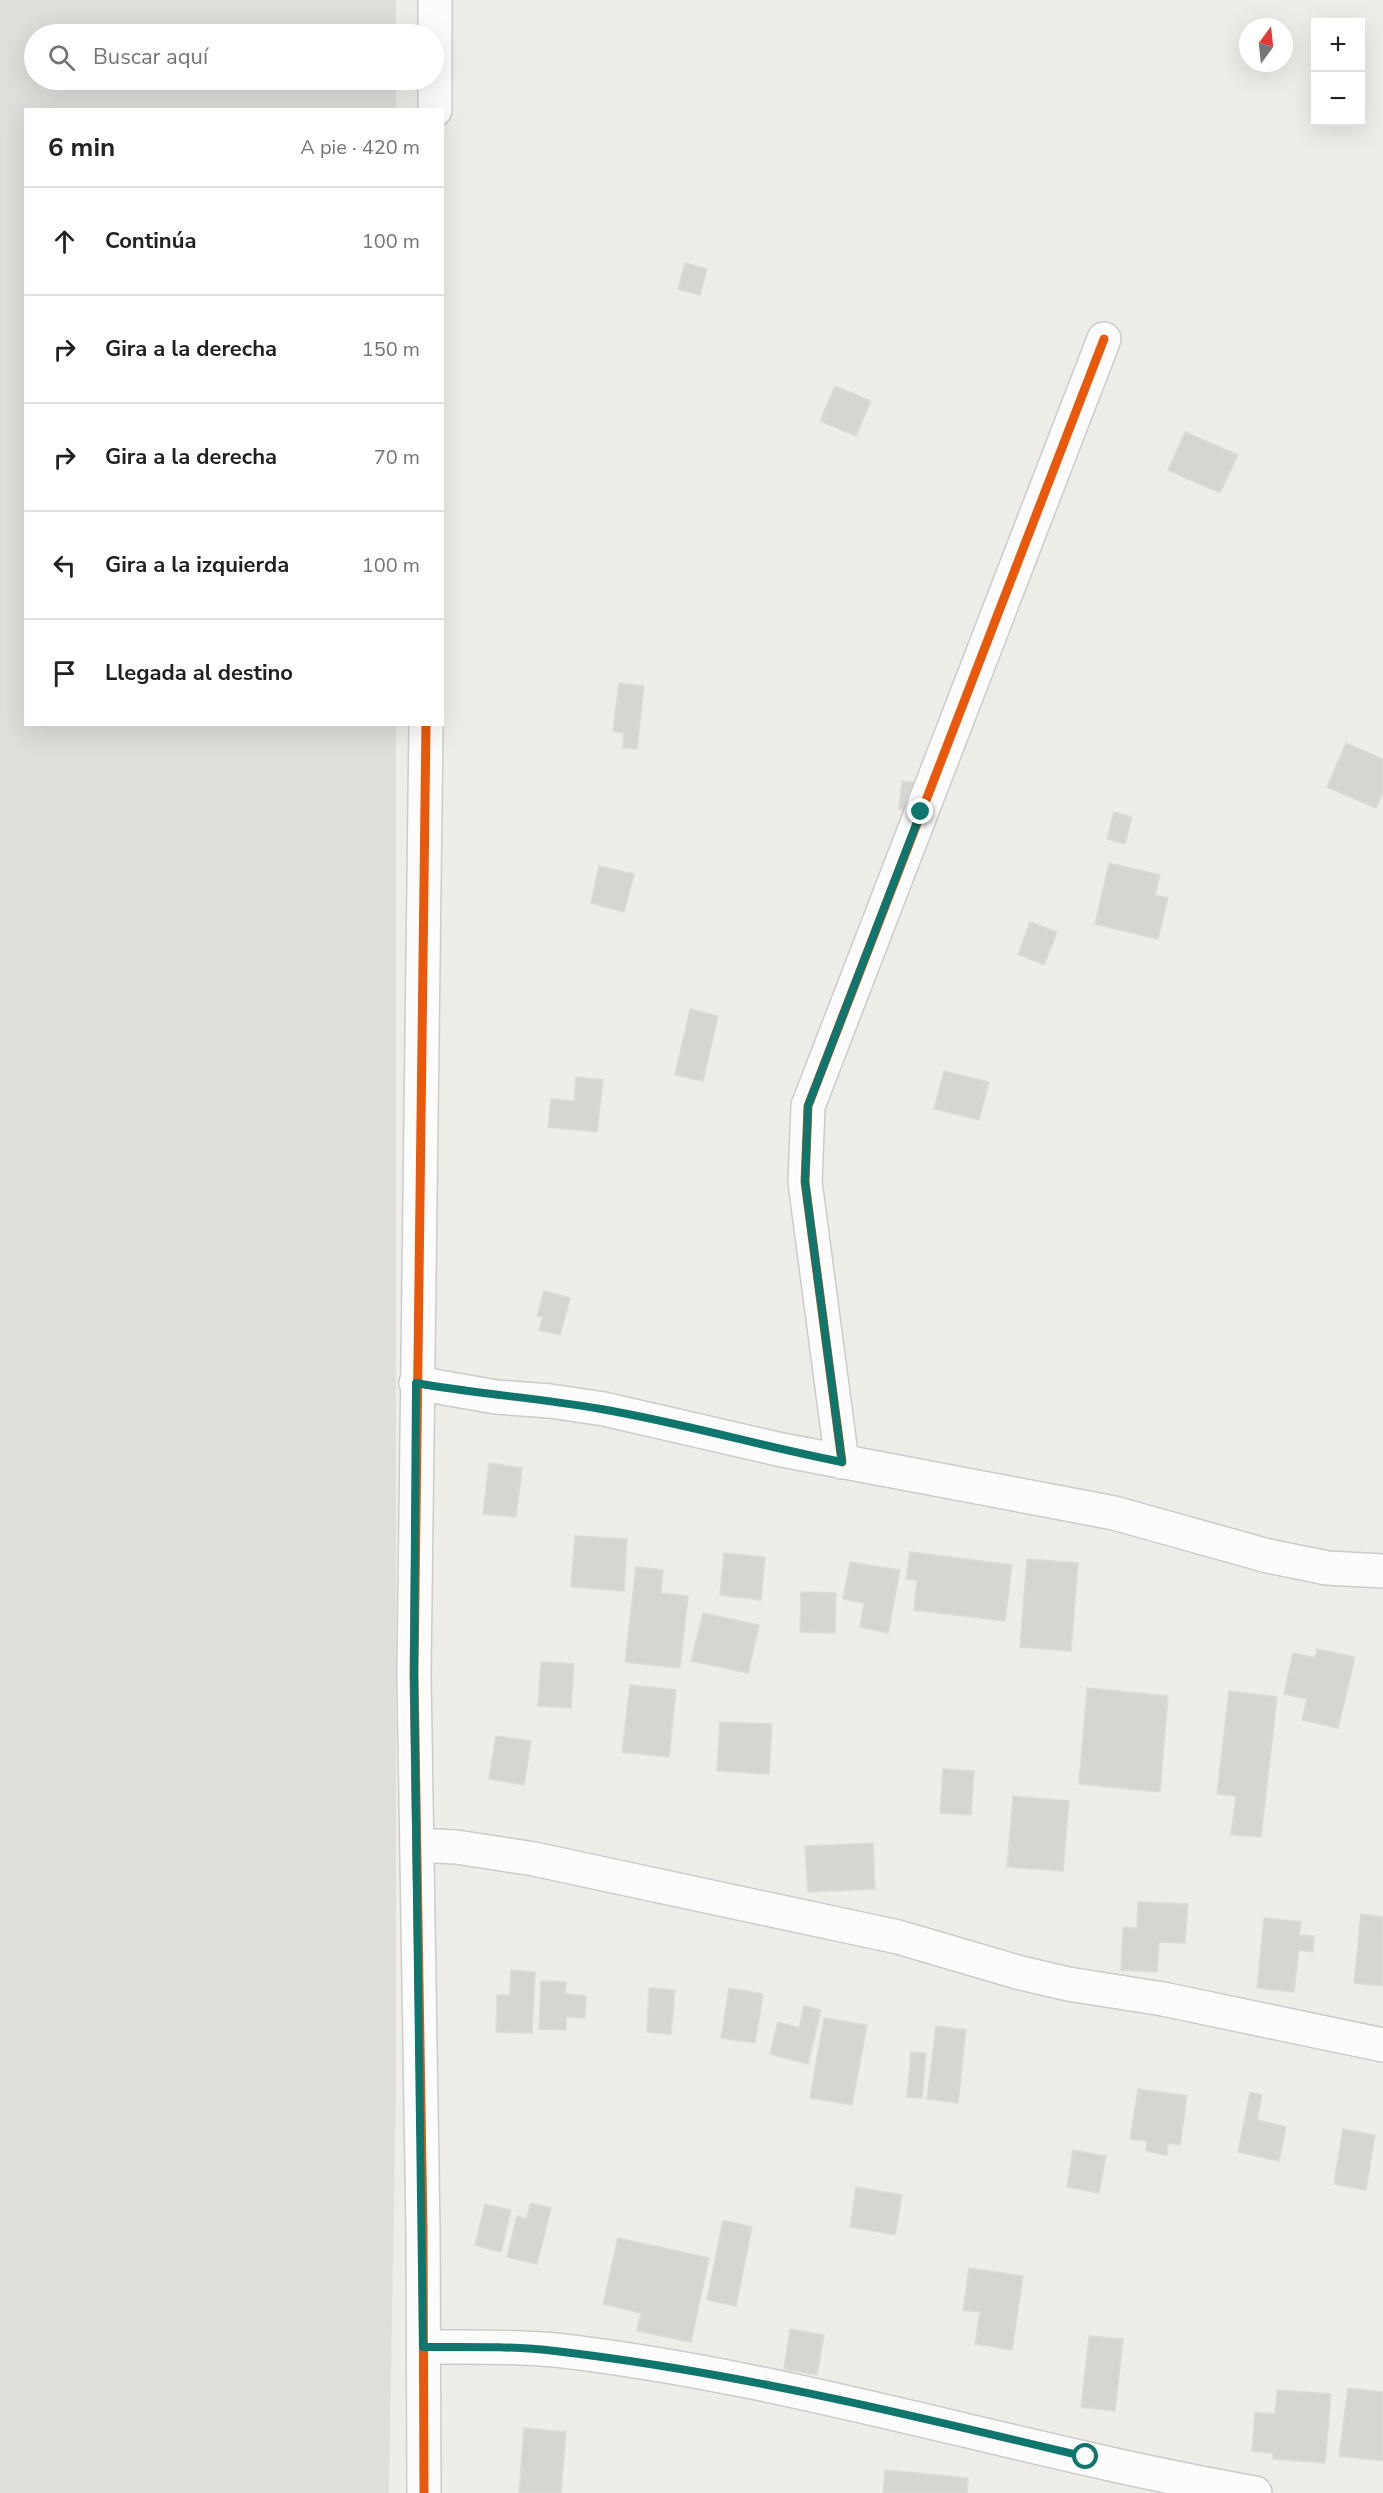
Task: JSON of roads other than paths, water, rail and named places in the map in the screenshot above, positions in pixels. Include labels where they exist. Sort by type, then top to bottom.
[{"type":"street","points":[[435,0],[435,24]]},
{"type":"street","points":[[435,90],[435,108]]},
{"type":"street","points":[[842,1462],[805,1182],[808,1106],[1104,339]]},
{"type":"street","points":[[424,2493],[414,1674],[426,726]]},
{"type":"street","points":[[416,1383],[496,1397],[550,1401],[604,1409],[842,1462],[1114,1513],[1292,1561],[1327,1568],[1383,1571]]},
{"type":"street","points":[[417,1845],[456,1847],[534,1859],[898,1937],[1058,1981],[1163,1999],[1383,2045]]},
{"type":"street","points":[[423,2347],[554,2350],[699,2373],[910,2415],[1168,2478],[1255,2493]]}]
